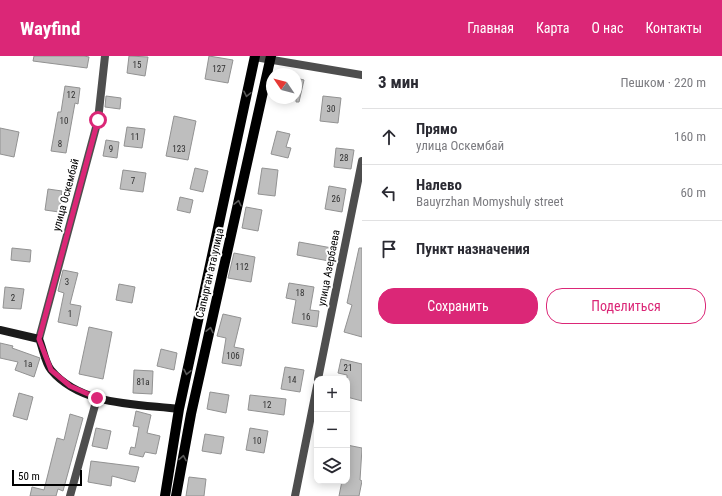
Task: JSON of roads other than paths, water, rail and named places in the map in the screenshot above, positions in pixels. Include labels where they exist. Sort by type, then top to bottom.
[{"type":"main road","name":"Сапырган ата улица","points":[[165,496],[179,409],[255,57]]},
{"type":"main road","name":"Сапырган ата улица","points":[[176,496],[191,414],[271,57]]},
{"type":"street","name":"улица Оскембай","points":[[39,339],[98,120],[105,56]]},
{"type":"street","points":[[255,57],[271,57],[362,75]]},
{"type":"street","name":"улица Азербаева","points":[[319,376],[362,161]]},
{"type":"street","points":[[0,330],[39,339],[51,370],[70,386],[97,398],[179,409]]},
{"type":"street","points":[[70,496],[97,398]]},
{"type":"street","points":[[295,496],[314,401]]}]
